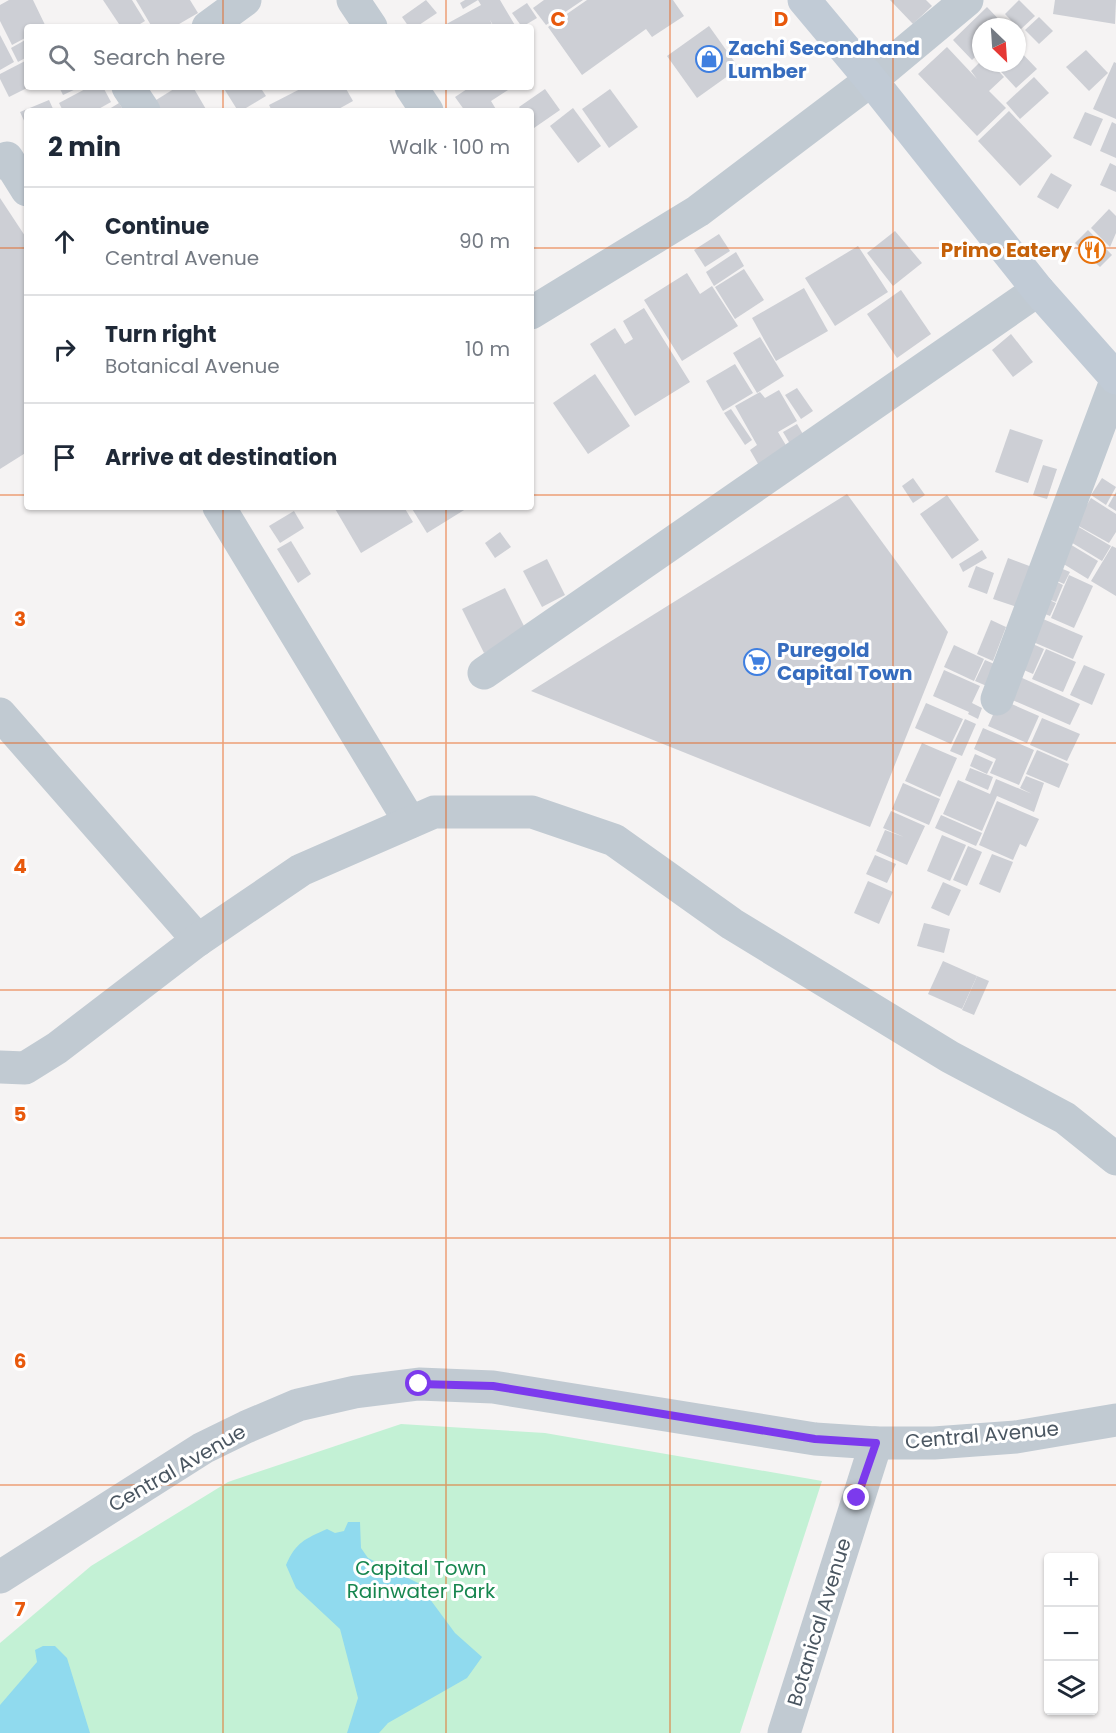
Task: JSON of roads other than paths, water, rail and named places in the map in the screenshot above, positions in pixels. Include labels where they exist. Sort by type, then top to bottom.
[{"type":"main road","points":[[804,0],[871,80],[1038,290],[1116,380]]},
{"type":"street","points":[[212,24],[245,0]]},
{"type":"street","points":[[353,0],[369,24]]},
{"type":"street","points":[[535,301],[698,211],[871,80],[967,0]]},
{"type":"street","points":[[130,90],[142,108]]},
{"type":"street","points":[[413,90],[425,108]]},
{"type":"street","points":[[0,163],[7,158],[24,185]]},
{"type":"street","points":[[484,673],[1038,290]]},
{"type":"street","points":[[997,699],[1116,380]]},
{"type":"street","points":[[221,510],[411,822]]},
{"type":"street","points":[[0,714],[198,940]]},
{"type":"street","points":[[0,1067],[25,1068],[57,1048],[198,940],[301,870],[434,812],[532,812],[614,840],[732,924],[950,1057],[1065,1118],[1116,1159]]},
{"type":"street","name":"Central Avenue","points":[[0,1577],[203,1448],[246,1426],[298,1405],[355,1392],[419,1384],[493,1386],[815,1439],[876,1443],[934,1443],[1016,1437],[1116,1420]]},
{"type":"street","name":"Botanical Avenue","points":[[784,1733],[876,1443]]},
{"type":"water","points":[[348,1522],[360,1522],[361,1548],[368,1558],[418,1583],[455,1633],[482,1657],[467,1678],[388,1723],[379,1733],[347,1733],[358,1698],[340,1629],[296,1588],[286,1565],[302,1542],[327,1529],[335,1533],[344,1531]]},
{"type":"water","points":[[43,1646],[55,1646],[67,1658],[90,1733],[0,1733],[0,1705],[37,1662],[35,1650]]},
{"type":"place","name":"Zachi Secondhand Lumber","points":[[709,59]]},
{"type":"place","name":"Primo Eatery","points":[[1092,250]]},
{"type":"place","name":"Puregold Capital Town","points":[[757,662]]},
{"type":"park label","name":"Capital Town Rainwater Park","points":[[421,1580]]}]
